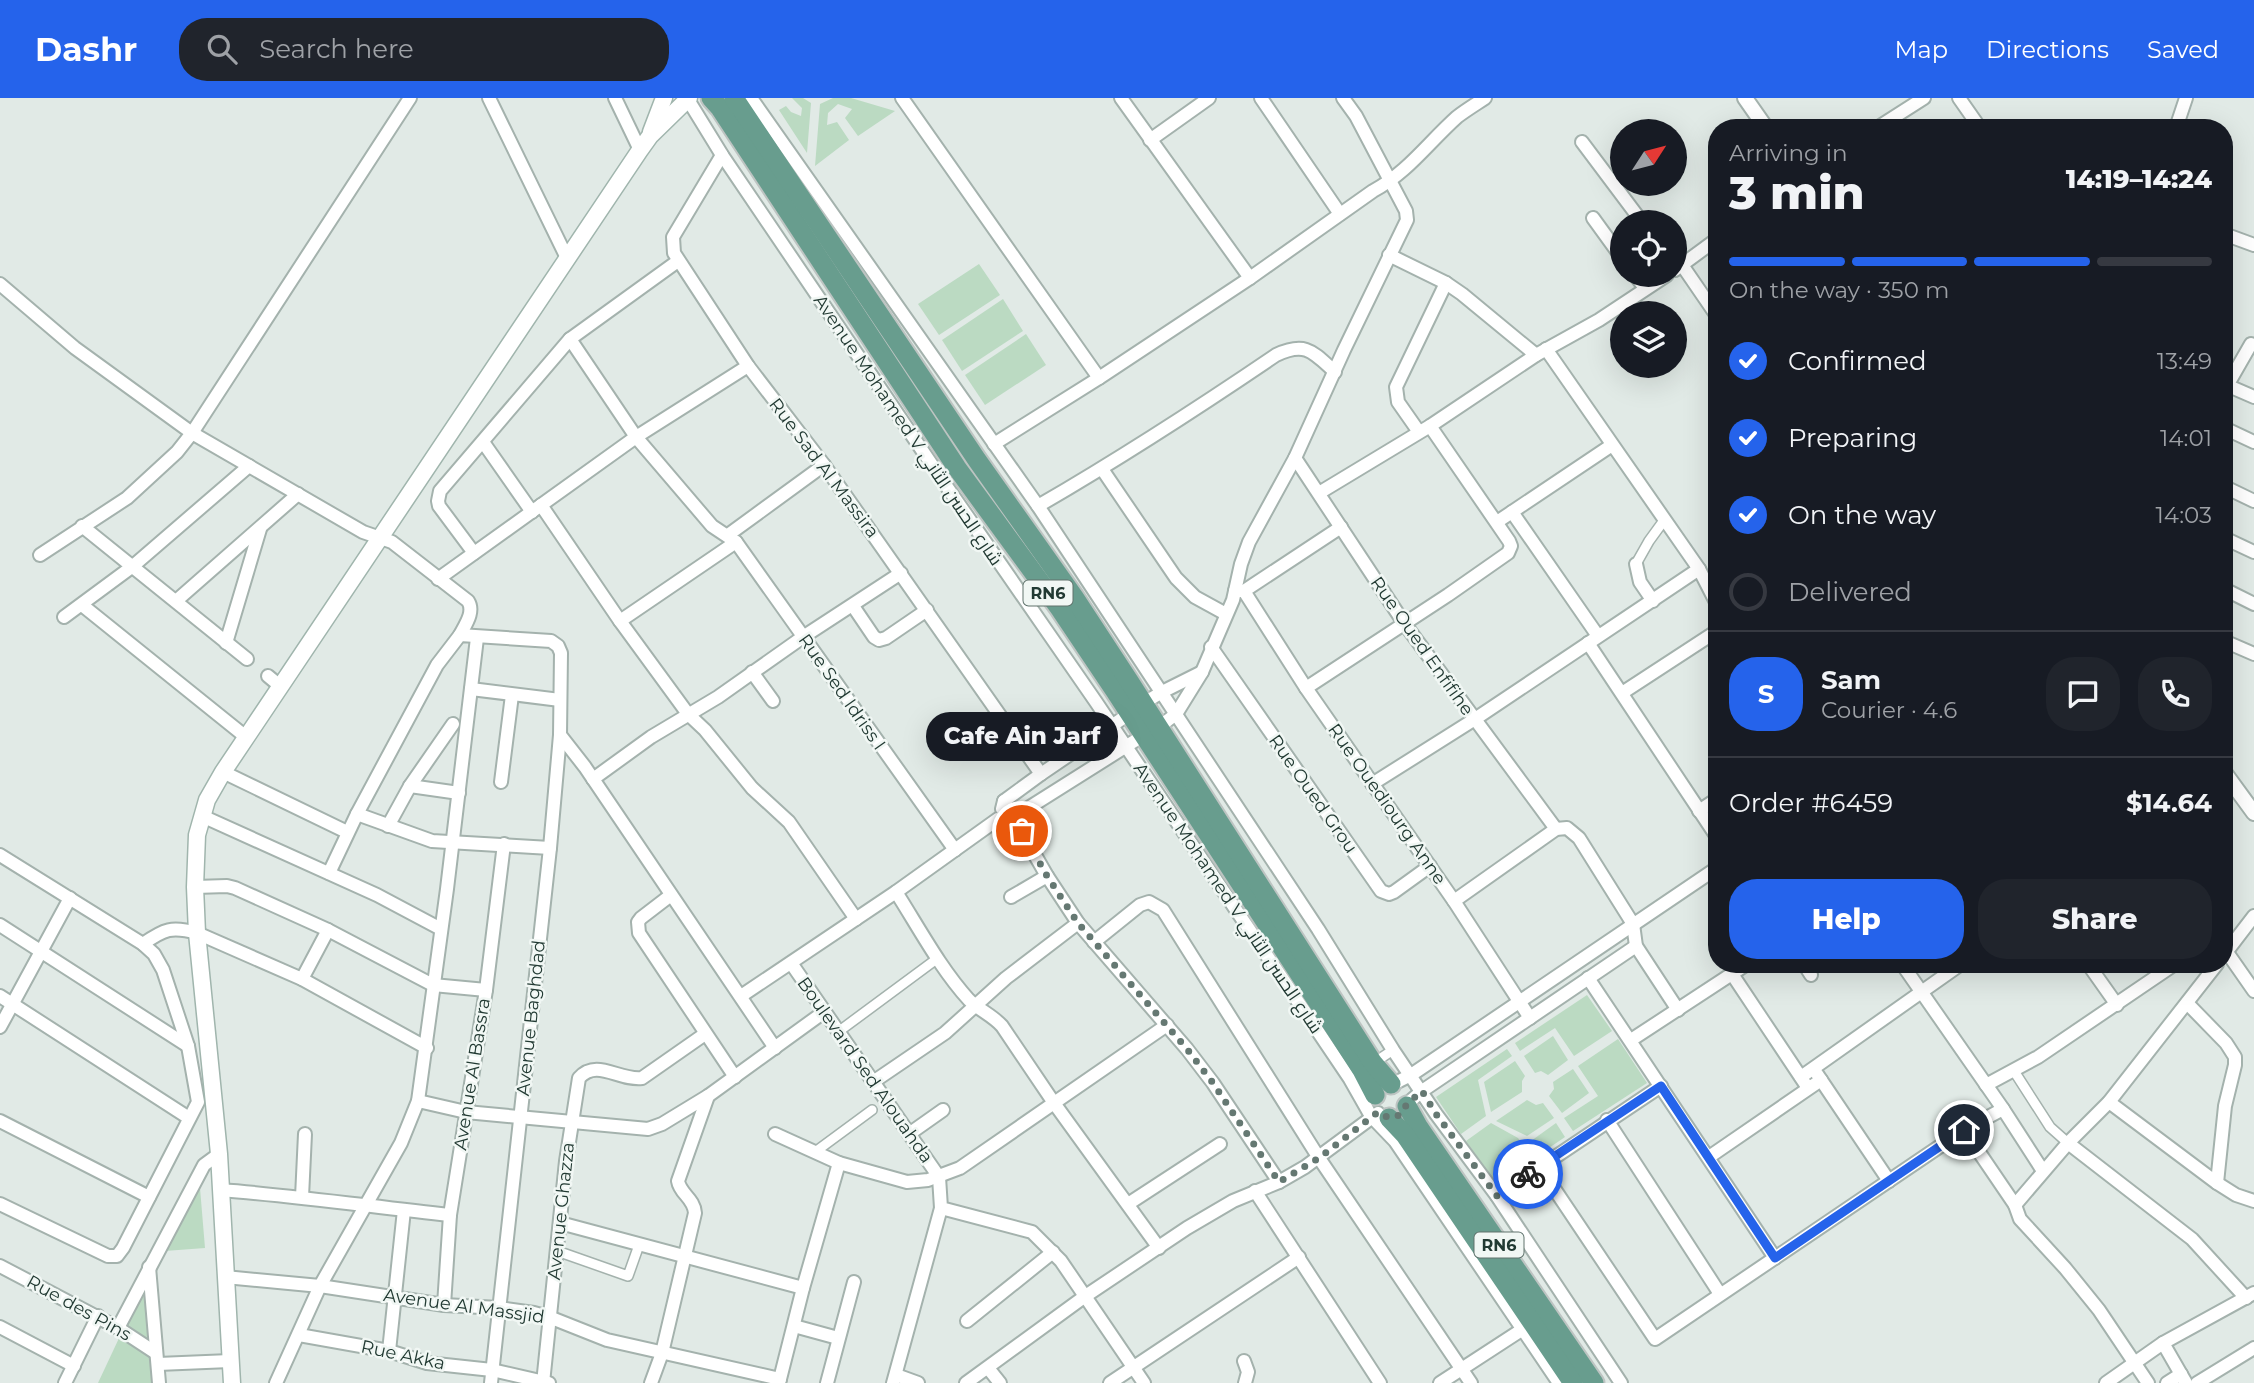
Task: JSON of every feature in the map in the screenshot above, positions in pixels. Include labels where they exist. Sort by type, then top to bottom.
[{"type":"main road","points":[[650,136],[664,98]]},
{"type":"main road","name":"RN6","points":[[731,100],[957,468],[1060,610],[1122,686],[1168,755],[1362,1071],[1406,1134],[1594,1383]]},
{"type":"main road","points":[[232,1383],[219,1154],[206,1101],[195,887],[195,853],[207,800],[246,737],[274,681],[379,537],[640,150],[683,101]]},
{"type":"main road","points":[[1383,1102],[1400,1115],[1407,1105]]},
{"type":"main road","name":"RN6","points":[[1407,1105],[1406,1134],[1573,1383]]},
{"type":"street","points":[[40,555],[127,498],[177,452],[410,98]]},
{"type":"street","points":[[489,98],[567,258]]},
{"type":"street","points":[[615,98],[640,150]]},
{"type":"street","points":[[902,98],[1099,378]]},
{"type":"street","points":[[1121,98],[1250,278]]},
{"type":"street","points":[[1150,140],[1209,98]]},
{"type":"street","points":[[1261,98],[1340,214]]},
{"type":"street","points":[[741,996],[896,892],[998,819],[1014,817],[1152,732],[1176,714],[1202,672],[1226,614],[1239,591],[1241,564],[1249,542],[1295,458],[1407,220],[1406,211],[1391,182],[1356,116],[1343,98]]},
{"type":"street","points":[[995,444],[1099,378],[1391,182],[1458,116],[1485,98]]},
{"type":"street","points":[[1745,98],[1760,119]]},
{"type":"street","points":[[1891,119],[1924,98]]},
{"type":"street","points":[[1959,98],[1974,119]]},
{"type":"street","points":[[2179,119],[2186,98]]},
{"type":"street","points":[[701,123],[731,100],[995,444],[1318,929],[1393,1050],[1436,1114],[1497,1196],[1620,1383]]},
{"type":"street","name":"Avenue Mohamed V شارع الحسن الثاني","points":[[683,101],[701,123],[944,484],[1143,772],[1362,1071]]},
{"type":"street","points":[[1582,142],[1633,210]]},
{"type":"street","points":[[654,278],[673,237],[722,155]]},
{"type":"street","points":[[1593,218],[1610,241]]},
{"type":"street","points":[[2233,237],[2254,245]]},
{"type":"street","name":"Rue Sad Al Massira","points":[[672,243],[678,261],[748,366],[824,465],[1041,774]]},
{"type":"street","points":[[1687,261],[1708,246]]},
{"type":"street","points":[[1389,255],[1446,283],[1541,352],[1665,519],[1708,586]]},
{"type":"street","points":[[474,553],[439,506],[440,491],[570,339],[678,261]]},
{"type":"street","points":[[1687,282],[1708,306]]},
{"type":"street","points":[[1306,688],[1506,555],[1511,546],[1497,522],[1425,429],[1398,402],[1396,387],[1446,283]]},
{"type":"street","points":[[0,284],[75,348],[192,433],[363,532],[392,542],[471,606],[471,612],[460,635],[437,665],[347,832],[329,873]]},
{"type":"street","points":[[1319,493],[1425,429],[1541,352],[1599,320],[1645,288]]},
{"type":"street","name":"Rue Sed Idriss I","points":[[570,339],[636,438],[712,526],[732,538],[955,850]]},
{"type":"street","points":[[2233,373],[2253,342]]},
{"type":"street","points":[[1038,506],[1102,469],[1288,349],[1298,347],[1311,351],[1335,372]]},
{"type":"street","points":[[438,579],[636,438],[748,366]]},
{"type":"street","points":[[2233,389],[2254,397]]},
{"type":"street","points":[[2233,432],[2254,442]]},
{"type":"street","points":[[483,442],[537,508],[688,714],[705,730],[752,788],[789,822],[856,919]]},
{"type":"street","points":[[1497,522],[1612,445]]},
{"type":"street","name":"Rue Oued Enfifihe","points":[[1295,458],[1404,623],[1556,829]]},
{"type":"street","points":[[620,621],[732,538],[824,465]]},
{"type":"street","points":[[64,617],[133,566],[249,466]]},
{"type":"street","points":[[1102,469],[1176,578],[1195,597],[1226,614]]},
{"type":"street","points":[[2233,491],[2254,501]]},
{"type":"street","points":[[176,601],[298,494]]},
{"type":"street","points":[[1512,512],[1593,640],[1622,693],[1708,824]]},
{"type":"street","points":[[1653,601],[1637,576],[1636,564],[1665,519]]},
{"type":"street","points":[[82,526],[247,659]]},
{"type":"street","points":[[226,643],[261,527]]},
{"type":"street","points":[[1239,591],[1340,527]]},
{"type":"street","points":[[2233,542],[2254,552]]},
{"type":"street","points":[[1372,784],[1475,719],[1699,569]]},
{"type":"street","points":[[593,779],[633,749],[718,697],[901,573]]},
{"type":"street","name":"Rue Ouediourg Anne","points":[[1239,591],[1454,901],[1530,1018]]},
{"type":"street","points":[[2233,594],[2254,604]]},
{"type":"street","points":[[82,605],[246,737]]},
{"type":"street","points":[[853,606],[874,637],[879,640],[927,610]]},
{"type":"street","points":[[276,1383],[320,1286],[401,1143],[418,1101],[427,1048],[477,638],[460,635]]},
{"type":"street","points":[[1622,693],[1708,637]]},
{"type":"street","name":"Avenue Baghdad","points":[[477,638],[551,641],[558,646],[561,653],[560,735],[550,848],[491,1377]]},
{"type":"street","points":[[2233,644],[2254,654]]},
{"type":"street","name":"Rue Oued Grou","points":[[1211,648],[1381,891],[1385,894],[1394,892],[1430,866]]},
{"type":"street","points":[[1096,702],[1146,669]]},
{"type":"street","points":[[752,672],[773,701]]},
{"type":"street","points":[[998,819],[1004,802],[1041,774],[1161,692],[1202,672]]},
{"type":"street","points":[[471,689],[560,700]]},
{"type":"street","points":[[500,782],[512,695]]},
{"type":"street","points":[[388,827],[410,786],[453,724]]},
{"type":"street","points":[[560,735],[593,779],[775,1048]]},
{"type":"street","points":[[1143,772],[1192,738]]},
{"type":"street","points":[[223,772],[347,832]]},
{"type":"street","points":[[2233,784],[2254,813]]},
{"type":"street","points":[[410,786],[459,793]]},
{"type":"street","points":[[1004,802],[1078,923],[1167,1025],[1213,1083],[1279,1182]]},
{"type":"street","points":[[1699,811],[1708,806]]},
{"type":"street","points":[[357,814],[432,841],[550,848]]},
{"type":"street","points":[[202,816],[377,895],[441,929]]},
{"type":"street","points":[[1454,901],[1556,829],[1567,828],[1579,838],[1633,924],[1636,946],[1678,1010]]},
{"type":"street","name":"Avenue Al Bassra","points":[[444,1305],[450,1215],[486,990],[504,844]]},
{"type":"street","points":[[0,855],[143,944],[154,954],[163,970],[206,1101],[189,1118],[117,1256],[113,1257],[0,1204]]},
{"type":"street","points":[[966,1383],[1084,1297],[1211,1213],[1279,1182],[1319,1158],[1411,1074],[1708,874]]},
{"type":"street","points":[[1011,897],[1047,876]]},
{"type":"street","points":[[195,887],[236,888],[328,930],[433,985],[486,990]]},
{"type":"street","points":[[896,892],[938,958],[975,1006],[994,1017],[1002,1026],[1159,1248]]},
{"type":"street","points":[[671,895],[641,918],[638,922],[639,933],[735,1077]]},
{"type":"street","points":[[0,1027],[69,898]]},
{"type":"street","points":[[1094,942],[1145,903],[1149,902],[1163,910],[1319,1158],[1471,1383]]},
{"type":"street","points":[[2233,942],[2254,916]]},
{"type":"street","points":[[873,1082],[945,1033],[1006,978],[1078,923]]},
{"type":"street","points":[[0,925],[188,1046]]},
{"type":"street","points":[[143,944],[161,931],[183,929],[197,933],[302,979],[427,1048]]},
{"type":"street","points":[[302,979],[328,930]]},
{"type":"street","points":[[1407,1105],[1422,1091],[1636,946]]},
{"type":"street","points":[[838,1032],[938,958]]},
{"type":"street","name":"Boulevard Sed Alouahda","points":[[791,963],[939,1177]]},
{"type":"street","points":[[2233,963],[2254,991]]},
{"type":"street","points":[[1908,973],[2043,1171]]},
{"type":"street","points":[[1709,1157],[1948,973]]},
{"type":"street","points":[[2094,973],[2117,1005]]},
{"type":"street","points":[[1986,1085],[2014,1071],[2162,973]]},
{"type":"street","points":[[2015,1205],[2068,1143],[2109,1102],[2210,973]]},
{"type":"street","points":[[1631,1040],[1732,974],[1804,1083]]},
{"type":"street","points":[[1588,978],[1775,1258]]},
{"type":"street","points":[[0,996],[189,1118]]},
{"type":"street","points":[[2187,1003],[2226,1043],[2235,1057],[2225,1106],[2217,1182]]},
{"type":"street","points":[[418,1101],[466,1112],[648,1129],[662,1124],[708,1096],[824,1012]]},
{"type":"street","points":[[775,1134],[839,1163],[907,1182],[939,1177],[960,1168],[1167,1025]]},
{"type":"street","name":"Avenue Ghazza","points":[[545,1382],[577,1084],[586,1072],[594,1068],[630,1078],[642,1078],[705,1034]]},
{"type":"street","points":[[1362,1071],[1393,1050]]},
{"type":"street","points":[[2014,1071],[2050,1128],[2192,1239],[2250,1296],[2163,1343],[2106,1383]]},
{"type":"street","points":[[1817,1074],[1889,1181]]},
{"type":"street","points":[[1497,1196],[1661,1086]]},
{"type":"street","points":[[650,1383],[662,1353],[695,1206],[680,1189],[678,1181],[708,1096]]},
{"type":"street","points":[[2109,1102],[2236,1195],[2254,1201]]},
{"type":"street","points":[[815,1152],[872,1110]]},
{"type":"street","points":[[909,1134],[943,1110]]},
{"type":"street","points":[[1539,1166],[1655,1339],[1964,1130],[2003,1110]]},
{"type":"street","points":[[1436,1114],[1406,1134],[1523,1329],[1559,1383]]},
{"type":"street","points":[[1607,1120],[1720,1294]]},
{"type":"street","points":[[0,1121],[149,1197]]},
{"type":"street","points":[[1964,1130],[2015,1205],[2020,1219],[2091,1300],[2148,1383]]},
{"type":"street","points":[[302,1197],[305,1134]]},
{"type":"street","points":[[1128,1204],[1220,1144]]},
{"type":"street","points":[[118,1328],[204,1165],[219,1154]]},
{"type":"street","points":[[779,1381],[839,1163]]},
{"type":"street","points":[[918,1383],[895,1379],[941,1208],[939,1177]]},
{"type":"street","points":[[221,1190],[450,1215]]},
{"type":"street","points":[[1255,1191],[1380,1383]]},
{"type":"street","points":[[941,1208],[1032,1232],[1054,1252],[1144,1383]]},
{"type":"street","points":[[389,1351],[404,1210]]},
{"type":"street","points":[[560,1223],[803,1288]]},
{"type":"street","points":[[557,1251],[628,1276],[639,1245]]},
{"type":"street","points":[[967,1321],[1054,1252]]},
{"type":"street","points":[[1111,1383],[1299,1257]]},
{"type":"street","name":"Rue des Pins","points":[[0,1266],[98,1316],[157,1358]]},
{"type":"street","points":[[149,1267],[159,1383]]},
{"type":"street","name":"Avenue Al Massjid","points":[[225,1278],[320,1286],[444,1305],[499,1308],[550,1317],[607,1340],[779,1381]]},
{"type":"street","points":[[827,1383],[854,1282]]},
{"type":"street","points":[[65,1383],[98,1316]]},
{"type":"street","points":[[794,1326],[838,1338]]},
{"type":"street","points":[[0,1327],[74,1366]]},
{"type":"street","points":[[1440,1383],[1523,1329]]},
{"type":"street","name":"Rue Akka","points":[[299,1335],[389,1351],[427,1363],[491,1377],[545,1382]]},
{"type":"street","points":[[2163,1343],[2183,1378],[2167,1383]]},
{"type":"street","points":[[2197,1383],[2254,1348]]},
{"type":"street","points":[[157,1358],[230,1361]]},
{"type":"street","points":[[1244,1361],[1248,1372],[1245,1383]]},
{"type":"street","points":[[989,1368],[1000,1383]]},
{"type":"green space","points":[[792,98],[803,98],[811,103],[807,153],[779,110],[786,106],[791,112],[801,116],[802,108]]},
{"type":"green space","points":[[833,98],[851,98],[895,111],[858,136],[845,118],[852,109],[838,104],[828,113],[827,125],[837,122],[849,140],[815,166],[820,104]]},
{"type":"green space","points":[[979,264],[1000,295],[939,335],[918,304]]},
{"type":"green space","points":[[1003,299],[1023,331],[962,371],[942,340]]},
{"type":"green space","points":[[1026,334],[1046,365],[985,405],[965,375]]},
{"type":"green space","points":[[1587,995],[1612,1031],[1574,1056],[1555,1028],[1520,1051],[1515,1043]]},
{"type":"green space","points":[[1553,1036],[1568,1060],[1548,1075],[1541,1071],[1535,1073],[1524,1056]]},
{"type":"green space","points":[[1618,1039],[1647,1083],[1573,1131],[1564,1118],[1598,1096],[1578,1066]]},
{"type":"green space","points":[[1507,1049],[1512,1056],[1478,1080],[1486,1116],[1461,1134],[1436,1097]]},
{"type":"green space","points":[[1515,1061],[1525,1076],[1522,1092],[1491,1112],[1484,1082]]},
{"type":"green space","points":[[1573,1069],[1589,1093],[1562,1113],[1549,1096],[1554,1089],[1553,1082]]},
{"type":"green space","points":[[1527,1100],[1536,1105],[1543,1103],[1554,1118],[1527,1136],[1496,1121]]},
{"type":"green space","points":[[1491,1123],[1518,1138],[1524,1146],[1556,1123],[1565,1137],[1496,1184],[1466,1141]]},
{"type":"green space","points":[[200,1188],[205,1248],[165,1251]]},
{"type":"green space","points":[[145,1289],[150,1341],[125,1324]]},
{"type":"green space","points":[[120,1336],[152,1357],[154,1383],[98,1383]]},
{"type":"way so far","points":[[1022,831],[1038,862],[1078,923],[1187,1049],[1279,1182],[1319,1158],[1378,1112],[1389,1118],[1400,1115],[1407,1104],[1422,1091],[1497,1196],[1528,1174]]},
{"type":"place","name":"Cafe Ain Jarf","points":[[1022,831]]},
{"type":"route","points":[[1528,1174],[1661,1086],[1775,1258],[1964,1130]]}]
